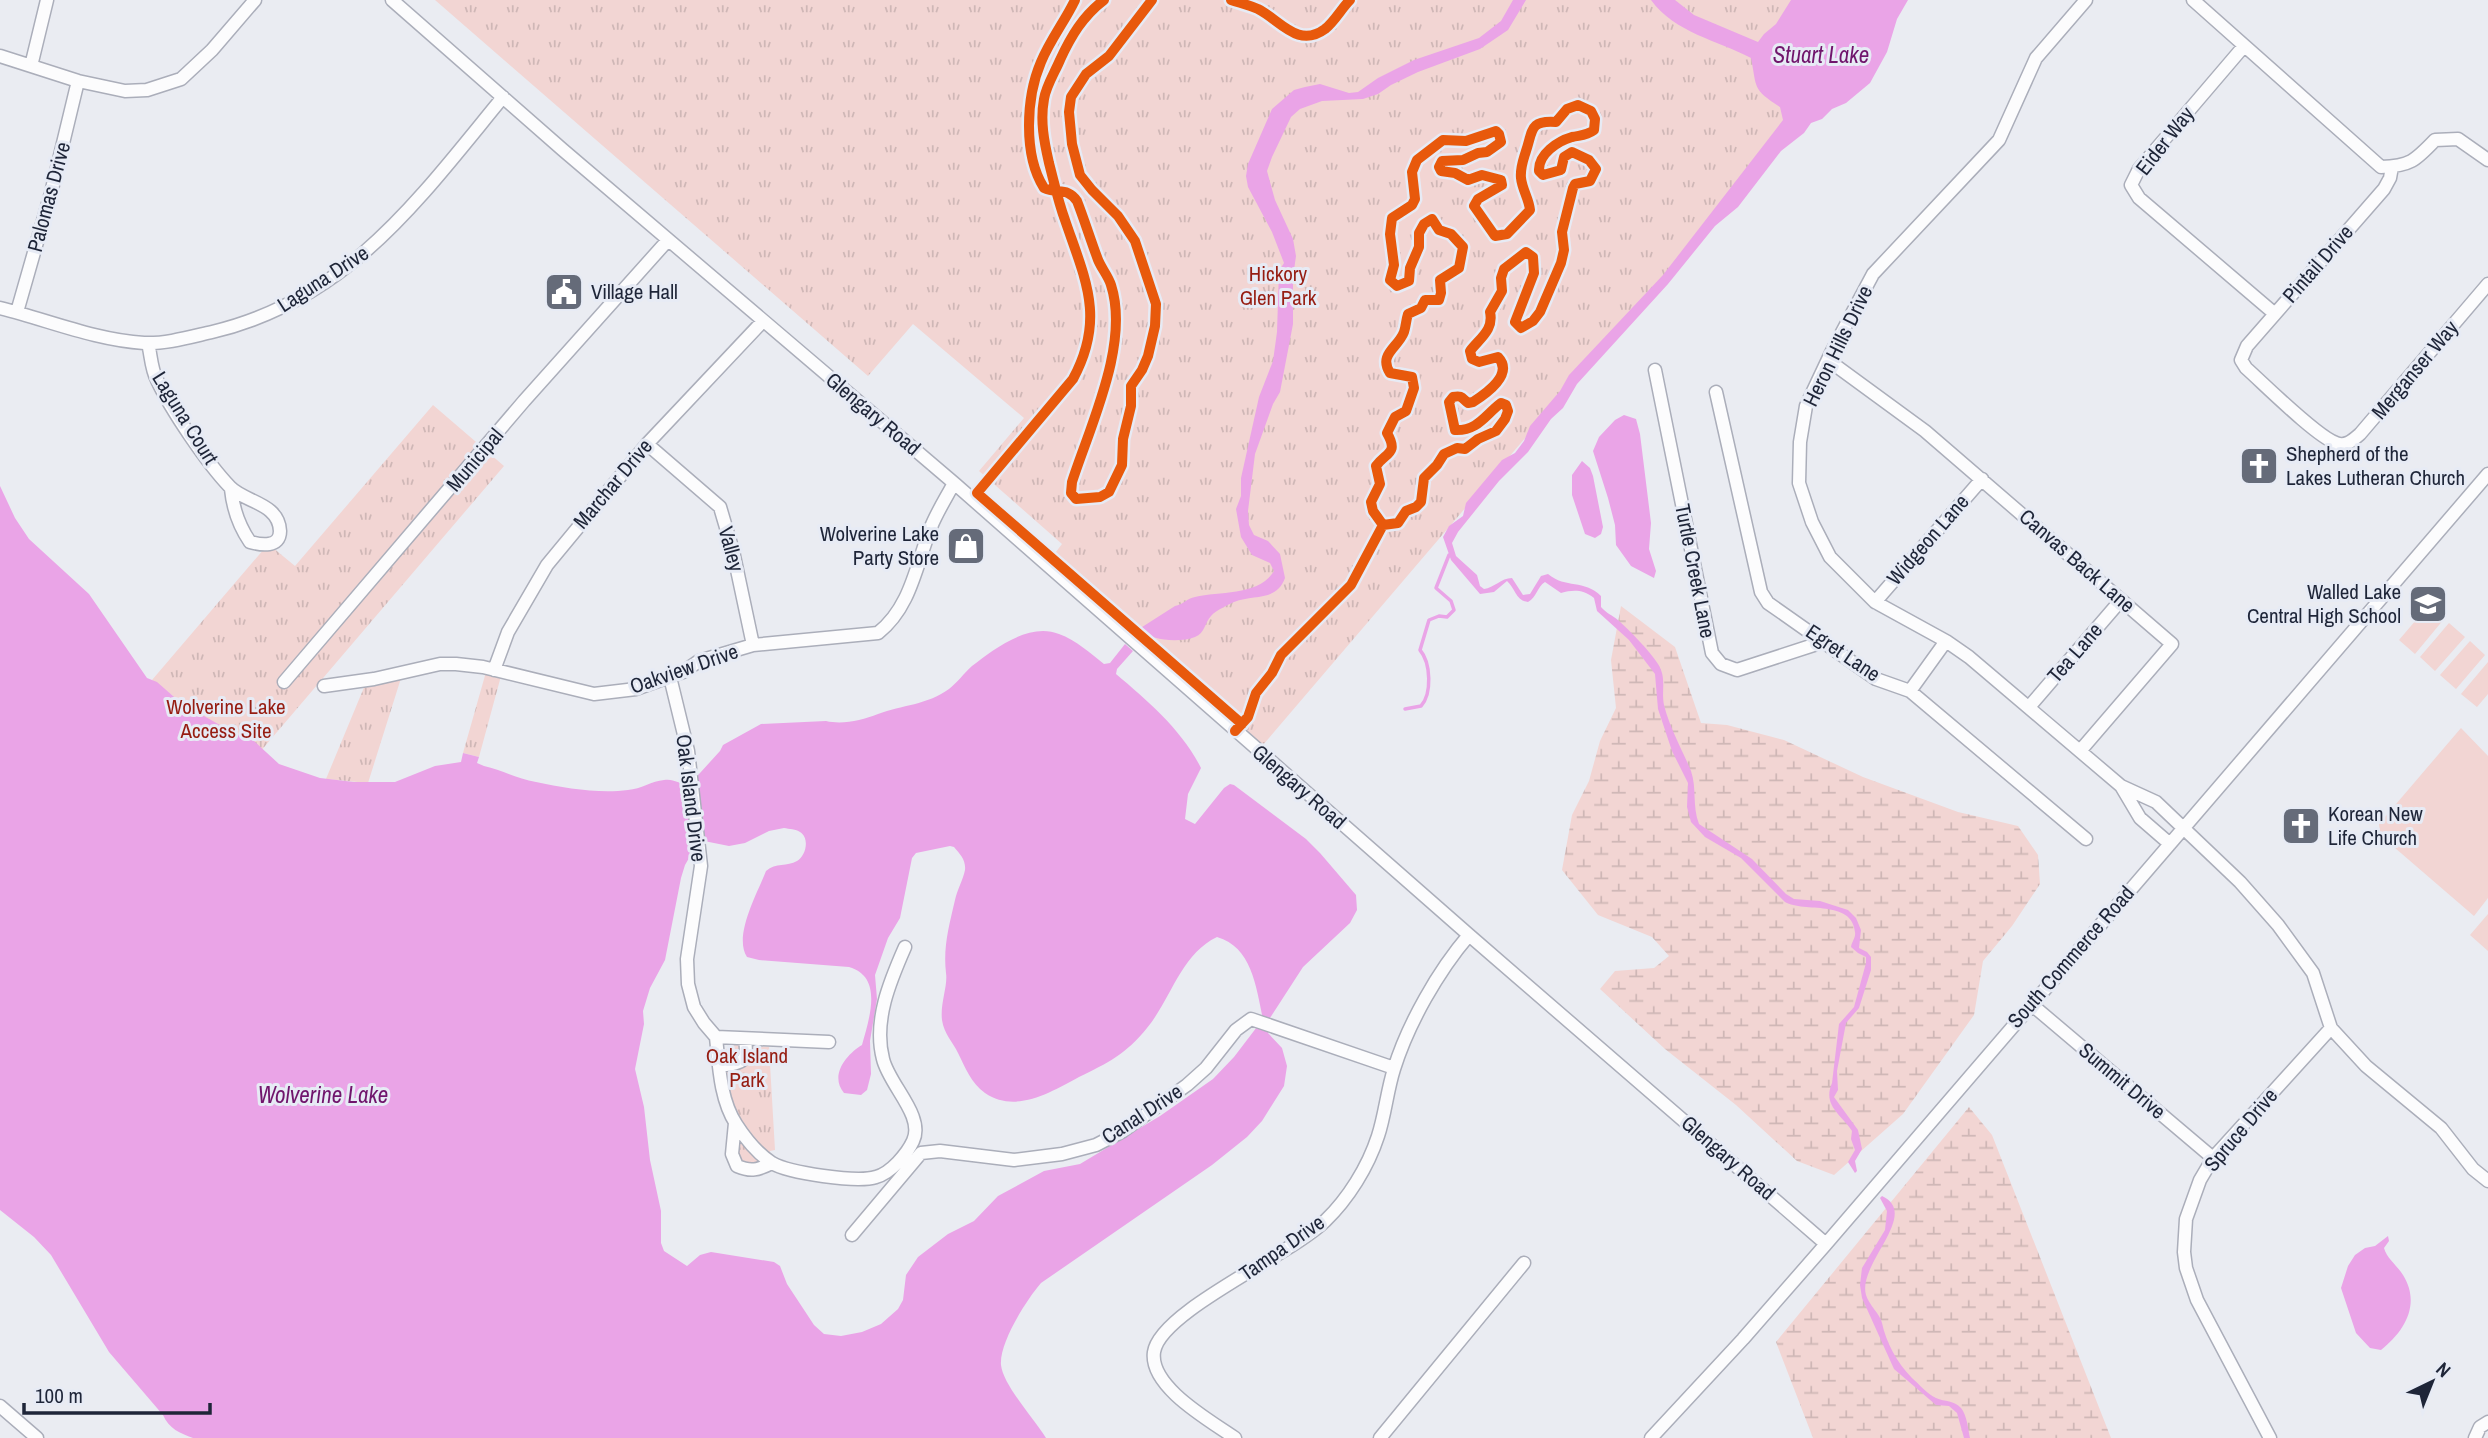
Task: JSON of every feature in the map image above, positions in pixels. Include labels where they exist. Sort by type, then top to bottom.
[{"type":"street","points":[[31,66],[47,0]]},
{"type":"street","points":[[0,56],[78,81],[125,91],[147,90],[181,79],[212,50],[256,0]]},
{"type":"street","name":"Glengary Road","points":[[392,0],[668,240],[954,483],[1826,1244]]},
{"type":"street","name":"Heron Hills Drive","points":[[2086,0],[2036,58],[1999,139],[1872,274],[1807,406],[1800,442],[1799,483],[1812,522],[1830,557],[1875,602],[1946,641],[1969,657],[2121,786],[2156,802],[2240,883],[2313,972],[2331,1028]]},
{"type":"street","points":[[2193,0],[2381,167],[2403,166],[2417,159],[2435,140],[2458,139],[2488,160]]},
{"type":"street","name":"Eider Way","points":[[2244,46],[2145,161],[2131,185],[2139,198],[2275,314]]},
{"type":"street","name":"Palomas Drive","points":[[17,312],[51,193],[78,81]]},
{"type":"street","name":"Laguna Drive","points":[[0,308],[118,341],[148,343],[184,339],[228,328],[282,309],[323,284],[373,246],[421,196],[503,97]]},
{"type":"street","name":"Pintail Drive","points":[[2241,360],[2247,346],[2384,189],[2392,167]]},
{"type":"street","name":"Municipal","points":[[284,682],[523,401],[668,240]]},
{"type":"street","name":"Merganser Way","points":[[2241,360],[2246,368],[2319,432],[2336,443],[2348,444],[2360,434],[2488,284]]},
{"type":"street","name":"Marchar Drive","points":[[494,670],[513,620],[547,565],[646,444],[764,321]]},
{"type":"street","name":"Laguna Court","points":[[148,343],[155,378],[191,435],[231,489],[238,520],[250,542],[263,546],[272,544],[278,538],[280,530],[274,517],[262,504],[231,489]]},
{"type":"street","name":"Canvas Back Lane","points":[[1828,360],[1925,431],[2172,644],[2080,751]]},
{"type":"street","name":"Turtle Creek Lane","points":[[1655,370],[1712,653],[1721,664],[1737,670],[1823,642]]},
{"type":"street","name":"Egret Lane","points":[[1716,392],[1761,592],[1768,603],[1876,679],[1910,691],[2086,839]]},
{"type":"street","name":"Valley","points":[[646,444],[720,506],[733,551],[753,645]]},
{"type":"street","name":"South Commerce Road","points":[[1651,1438],[1826,1244],[2488,474]]},
{"type":"street","name":"Widgeon Lane","points":[[1875,602],[1982,479]]},
{"type":"street","name":"Oakview Drive","points":[[324,686],[374,679],[440,664],[470,665],[594,694],[636,689],[670,677],[699,661],[753,645],[878,633],[890,624],[903,606],[932,523],[954,483]]},
{"type":"street","name":"Tea Lane","points":[[2029,707],[2121,600]]},
{"type":"street","points":[[1910,691],[1946,641]]},
{"type":"street","name":"Oak Island Drive","points":[[670,677],[688,751],[699,842],[700,882],[687,960],[688,984],[694,1007],[716,1037]]},
{"type":"street","name":"Heron Hills Drive","points":[[2121,786],[2140,818],[2170,844]]},
{"type":"street","name":"Tampa Drive","points":[[1235,1438],[1170,1388],[1158,1373],[1154,1352],[1163,1334],[1189,1311],[1324,1222],[1364,1170],[1378,1137],[1394,1068],[1421,1006],[1469,935]]},
{"type":"street","points":[[829,1042],[716,1037],[725,1099],[735,1123],[753,1147],[772,1163],[793,1171],[860,1179],[876,1177],[903,1164],[914,1139],[916,1125],[882,1059],[883,1006],[905,947]]},
{"type":"street","name":"Summit Drive","points":[[2031,1004],[2213,1158]]},
{"type":"street","name":"Canal Drive","points":[[852,1235],[903,1164],[921,1153],[964,1153],[1014,1160],[1062,1154],[1096,1145],[1123,1130],[1187,1085],[1206,1068],[1236,1030],[1251,1019],[1394,1068]]},
{"type":"street","points":[[2331,1028],[2366,1066],[2441,1128],[2473,1168],[2488,1181]]},
{"type":"street","name":"Spruce Drive","points":[[2270,1438],[2197,1300],[2186,1268],[2186,1219],[2200,1180],[2213,1158],[2331,1028]]},
{"type":"street","points":[[719,1066],[740,1062],[746,1058],[745,1040]]},
{"type":"street","points":[[735,1123],[732,1154],[737,1166],[748,1171],[758,1170],[772,1163]]},
{"type":"street","points":[[1380,1438],[1524,1263]]},
{"type":"street","points":[[0,1406],[37,1438]]},
{"type":"street","points":[[2475,1438],[2480,1427],[2488,1422]]},
{"type":"green space","name":"Hickory Glen Park","points":[[435,0],[1899,0],[1263,745],[1049,561],[1062,544],[979,471],[1024,418],[913,324],[868,376]]},
{"type":"green space","name":"Wolverine Lake Access Site","points":[[433,405],[504,466],[207,814],[173,696],[152,680],[264,549],[272,547],[295,566]]},
{"type":"green space","points":[[1621,606],[1675,647],[1701,723],[1727,725],[1784,740],[1863,777],[1958,812],[2018,826],[2038,855],[2040,884],[2012,926],[1983,961],[1974,1015],[1903,1114],[1834,1175],[1797,1161],[1736,1105],[1665,1049],[1600,989],[1615,971],[1654,968],[1669,956],[1652,937],[1598,915],[1562,870],[1572,815],[1589,781],[1600,741],[1616,708],[1611,660]]},
{"type":"green space","points":[[2428,606],[2444,619],[2415,654],[2399,640]]},
{"type":"green space","points":[[2449,623],[2465,637],[2435,671],[2420,657]]},
{"type":"green space","points":[[2470,641],[2485,655],[2456,689],[2440,675]]},
{"type":"green space","points":[[2488,662],[2488,694],[2477,707],[2461,694]]},
{"type":"green space","points":[[486,672],[501,676],[479,757],[463,753]]},
{"type":"green space","points":[[402,675],[368,783],[326,779],[365,685]]},
{"type":"green space","points":[[2461,728],[2488,756],[2488,898],[2474,916],[2380,835],[2379,824]]},
{"type":"green space","points":[[2488,914],[2488,951],[2470,935]]},
{"type":"green space","name":"Oak Island Park","points":[[732,1045],[769,1047],[775,1150],[770,1151],[760,1165],[743,1164],[737,1157],[721,1053]]},
{"type":"green space","points":[[1969,1107],[1992,1135],[2111,1438],[1813,1438],[1776,1342]]},
{"type":"water","points":[[1513,0],[1526,0],[1508,30],[1480,49],[1418,72],[1378,94],[1363,99],[1322,101],[1300,109],[1291,117],[1267,171],[1275,200],[1293,239],[1296,256],[1293,324],[1280,392],[1255,454],[1248,511],[1249,525],[1254,535],[1268,541],[1280,554],[1285,578],[1281,586],[1270,594],[1234,602],[1216,612],[1195,637],[1166,640],[1144,633],[1139,629],[1175,606],[1205,595],[1249,589],[1259,585],[1274,571],[1270,563],[1252,555],[1241,537],[1236,509],[1241,496],[1241,478],[1259,397],[1273,361],[1279,271],[1284,263],[1272,232],[1248,187],[1246,176],[1248,164],[1272,109],[1294,90],[1320,84],[1349,93],[1358,92],[1378,78],[1414,60],[1479,38],[1501,21]]},
{"type":"water","name":"Stuart Lake","points":[[1651,0],[1675,0],[1694,15],[1758,42],[1776,24],[1791,0],[1908,0],[1897,19],[1887,52],[1870,83],[1846,103],[1811,123],[1804,133],[1781,151],[1738,207],[1715,226],[1668,284],[1577,384],[1563,408],[1551,419],[1528,452],[1499,481],[1452,543],[1456,556],[1477,575],[1480,586],[1484,589],[1512,578],[1523,595],[1530,594],[1541,576],[1548,574],[1561,581],[1588,587],[1601,596],[1601,607],[1634,635],[1661,669],[1664,705],[1691,771],[1699,824],[1752,859],[1794,899],[1820,901],[1848,910],[1856,918],[1861,930],[1859,948],[1871,957],[1871,970],[1859,1008],[1846,1023],[1837,1071],[1838,1090],[1834,1097],[1858,1130],[1862,1149],[1855,1161],[1855,1173],[1848,1162],[1855,1150],[1851,1139],[1852,1131],[1834,1110],[1829,1098],[1839,1024],[1854,1007],[1866,963],[1866,957],[1851,947],[1855,934],[1852,922],[1837,911],[1785,902],[1741,858],[1705,837],[1691,822],[1687,807],[1688,783],[1672,751],[1658,709],[1655,674],[1629,640],[1597,611],[1594,598],[1578,591],[1561,593],[1545,582],[1528,602],[1518,597],[1507,581],[1494,592],[1480,594],[1451,560],[1443,537],[1449,526],[1463,516],[1466,503],[1502,460],[1515,453],[1530,426],[1560,391],[1569,375],[1663,275],[1783,120],[1780,107],[1764,96],[1757,87],[1751,58],[1684,28]]},
{"type":"water","points":[[1624,415],[1636,419],[1640,434],[1651,523],[1649,549],[1656,571],[1654,578],[1631,566],[1616,545],[1615,525],[1593,451],[1599,437],[1615,420]]},
{"type":"water","points":[[1582,461],[1590,468],[1593,476],[1603,527],[1601,534],[1595,538],[1585,534],[1572,495],[1572,475]]},
{"type":"water","name":"Wolverine Lake","points":[[0,486],[15,518],[29,539],[89,594],[147,678],[157,682],[181,703],[234,733],[254,741],[279,764],[320,778],[354,782],[395,782],[435,766],[461,762],[463,753],[479,757],[477,763],[523,779],[570,788],[617,791],[668,780],[690,784],[723,745],[761,724],[852,721],[923,702],[949,689],[972,666],[1001,645],[1024,634],[1048,631],[1083,647],[1104,664],[1110,663],[1125,644],[1133,651],[1117,669],[1116,674],[1174,729],[1201,768],[1188,794],[1185,819],[1195,824],[1224,788],[1230,784],[1234,785],[1306,839],[1356,895],[1357,910],[1350,923],[1303,967],[1268,1021],[1268,1033],[1282,1048],[1287,1066],[1284,1086],[1262,1121],[1247,1137],[1212,1165],[1041,1283],[1015,1322],[1004,1345],[1001,1365],[1003,1373],[1013,1392],[1046,1438],[193,1438],[168,1424],[109,1352],[51,1255],[34,1237],[0,1210]],"holes":[[[784,828],[797,830],[803,835],[806,842],[805,851],[797,861],[774,866],[766,871],[748,914],[743,948],[747,957],[759,960],[849,967],[860,972],[867,980],[871,1000],[868,1023],[862,1045],[846,1059],[839,1072],[838,1079],[844,1093],[861,1095],[867,1090],[871,1074],[870,1041],[877,999],[875,975],[888,938],[900,918],[912,858],[916,853],[950,846],[962,857],[965,870],[947,936],[942,1020],[969,1074],[985,1093],[1009,1101],[1033,1098],[1057,1089],[1116,1057],[1132,1045],[1147,1028],[1194,954],[1217,937],[1229,942],[1245,959],[1255,982],[1263,1019],[1213,1079],[1160,1116],[1080,1164],[1044,1171],[998,1196],[974,1221],[948,1234],[918,1257],[906,1275],[903,1300],[898,1309],[881,1324],[862,1332],[841,1336],[824,1334],[814,1325],[787,1284],[780,1266],[774,1262],[711,1252],[700,1255],[687,1266],[664,1251],[661,1243],[661,1211],[635,1069],[644,1024],[643,1011],[650,988],[665,960],[681,878],[696,846],[704,841],[729,846],[745,843],[769,831]]]},
{"type":"water","points":[[1882,1196],[1892,1204],[1895,1215],[1892,1227],[1870,1269],[1866,1295],[1902,1366],[1929,1394],[1961,1408],[1970,1438],[1964,1438],[1957,1413],[1949,1406],[1936,1405],[1894,1369],[1862,1298],[1862,1268],[1885,1230],[1887,1211],[1880,1198]]},
{"type":"water","points":[[2388,1236],[2389,1241],[2384,1248],[2403,1275],[2411,1296],[2408,1316],[2403,1326],[2381,1350],[2370,1348],[2356,1333],[2341,1288],[2348,1266],[2355,1255],[2365,1248],[2375,1246]]},
{"type":"waterway","points":[[1405,709],[1421,706],[1427,694],[1428,670],[1420,650],[1429,620],[1439,616],[1447,617],[1454,610],[1451,601],[1436,588],[1449,555]]},
{"type":"cycle path","points":[[1075,0],[1041,62],[1032,92],[1029,126],[1037,175],[1044,188],[1066,192],[1077,201],[1098,261],[1111,285],[1116,308],[1112,358],[1072,482],[1071,493],[1076,499],[1100,497],[1109,492],[1122,465],[1123,439],[1131,406],[1131,386],[1148,356],[1155,326],[1156,304],[1135,241],[1118,216],[1080,175],[1072,144],[1069,112],[1071,97],[1086,74],[1109,56],[1152,0]]},
{"type":"cycle path","points":[[1104,0],[1078,27],[1069,43],[1047,89],[1042,115],[1056,191],[1089,299],[1088,337],[1083,357],[1073,379],[977,493],[1242,724]]},
{"type":"cycle path","points":[[1231,0],[1258,9],[1290,31],[1306,36],[1325,29],[1350,0]]},
{"type":"cycle path","points":[[1578,105],[1591,111],[1595,119],[1594,130],[1555,145],[1545,154],[1539,171],[1543,175],[1561,170],[1564,157],[1572,152],[1589,160],[1596,169],[1590,181],[1575,184],[1573,188],[1562,232],[1564,250],[1561,263],[1540,312],[1533,321],[1521,328],[1515,322],[1534,273],[1533,257],[1526,252],[1504,269],[1501,278],[1502,291],[1490,312],[1488,329],[1470,351],[1472,359],[1479,362],[1498,357],[1502,363],[1501,376],[1473,402],[1468,403],[1458,396],[1449,402],[1455,430],[1470,428],[1501,403],[1506,405],[1508,411],[1505,419],[1496,431],[1478,439],[1465,449],[1457,448],[1444,454],[1424,478],[1421,502],[1406,511],[1398,523],[1383,525],[1373,511],[1371,502],[1380,484],[1376,466],[1390,452],[1392,445],[1387,433],[1395,417],[1406,411],[1414,388],[1412,377],[1390,373],[1386,361],[1404,332],[1408,314],[1421,308],[1425,300],[1439,300],[1440,280],[1459,268],[1463,247],[1451,234],[1439,230],[1432,219],[1424,224],[1419,233],[1419,247],[1410,268],[1409,281],[1397,286],[1390,280],[1394,265],[1390,234],[1392,218],[1412,205],[1415,199],[1412,172],[1417,160],[1443,140],[1466,141],[1496,131],[1501,142],[1487,152],[1463,160],[1442,161],[1439,167],[1441,171],[1455,173],[1468,180],[1482,175],[1501,180],[1502,185],[1478,199],[1474,206],[1495,236],[1507,234],[1530,210],[1521,171],[1531,133],[1536,125],[1556,122],[1567,109],[1578,105]]},
{"type":"cycle path","points":[[1235,731],[1248,717],[1256,693],[1272,673],[1281,655],[1351,585],[1383,525]]},
{"type":"place","name":"Village Hall","points":[[564,292]]},
{"type":"place","name":"Shepherd of the Lakes Lutheran Church","points":[[2259,466]]},
{"type":"place","name":"Wolverine Lake Party Store","points":[[966,546]]},
{"type":"place","name":"Walled Lake Central High School","points":[[2428,604]]},
{"type":"place","name":"Korean New Life Church","points":[[2301,826]]}]
